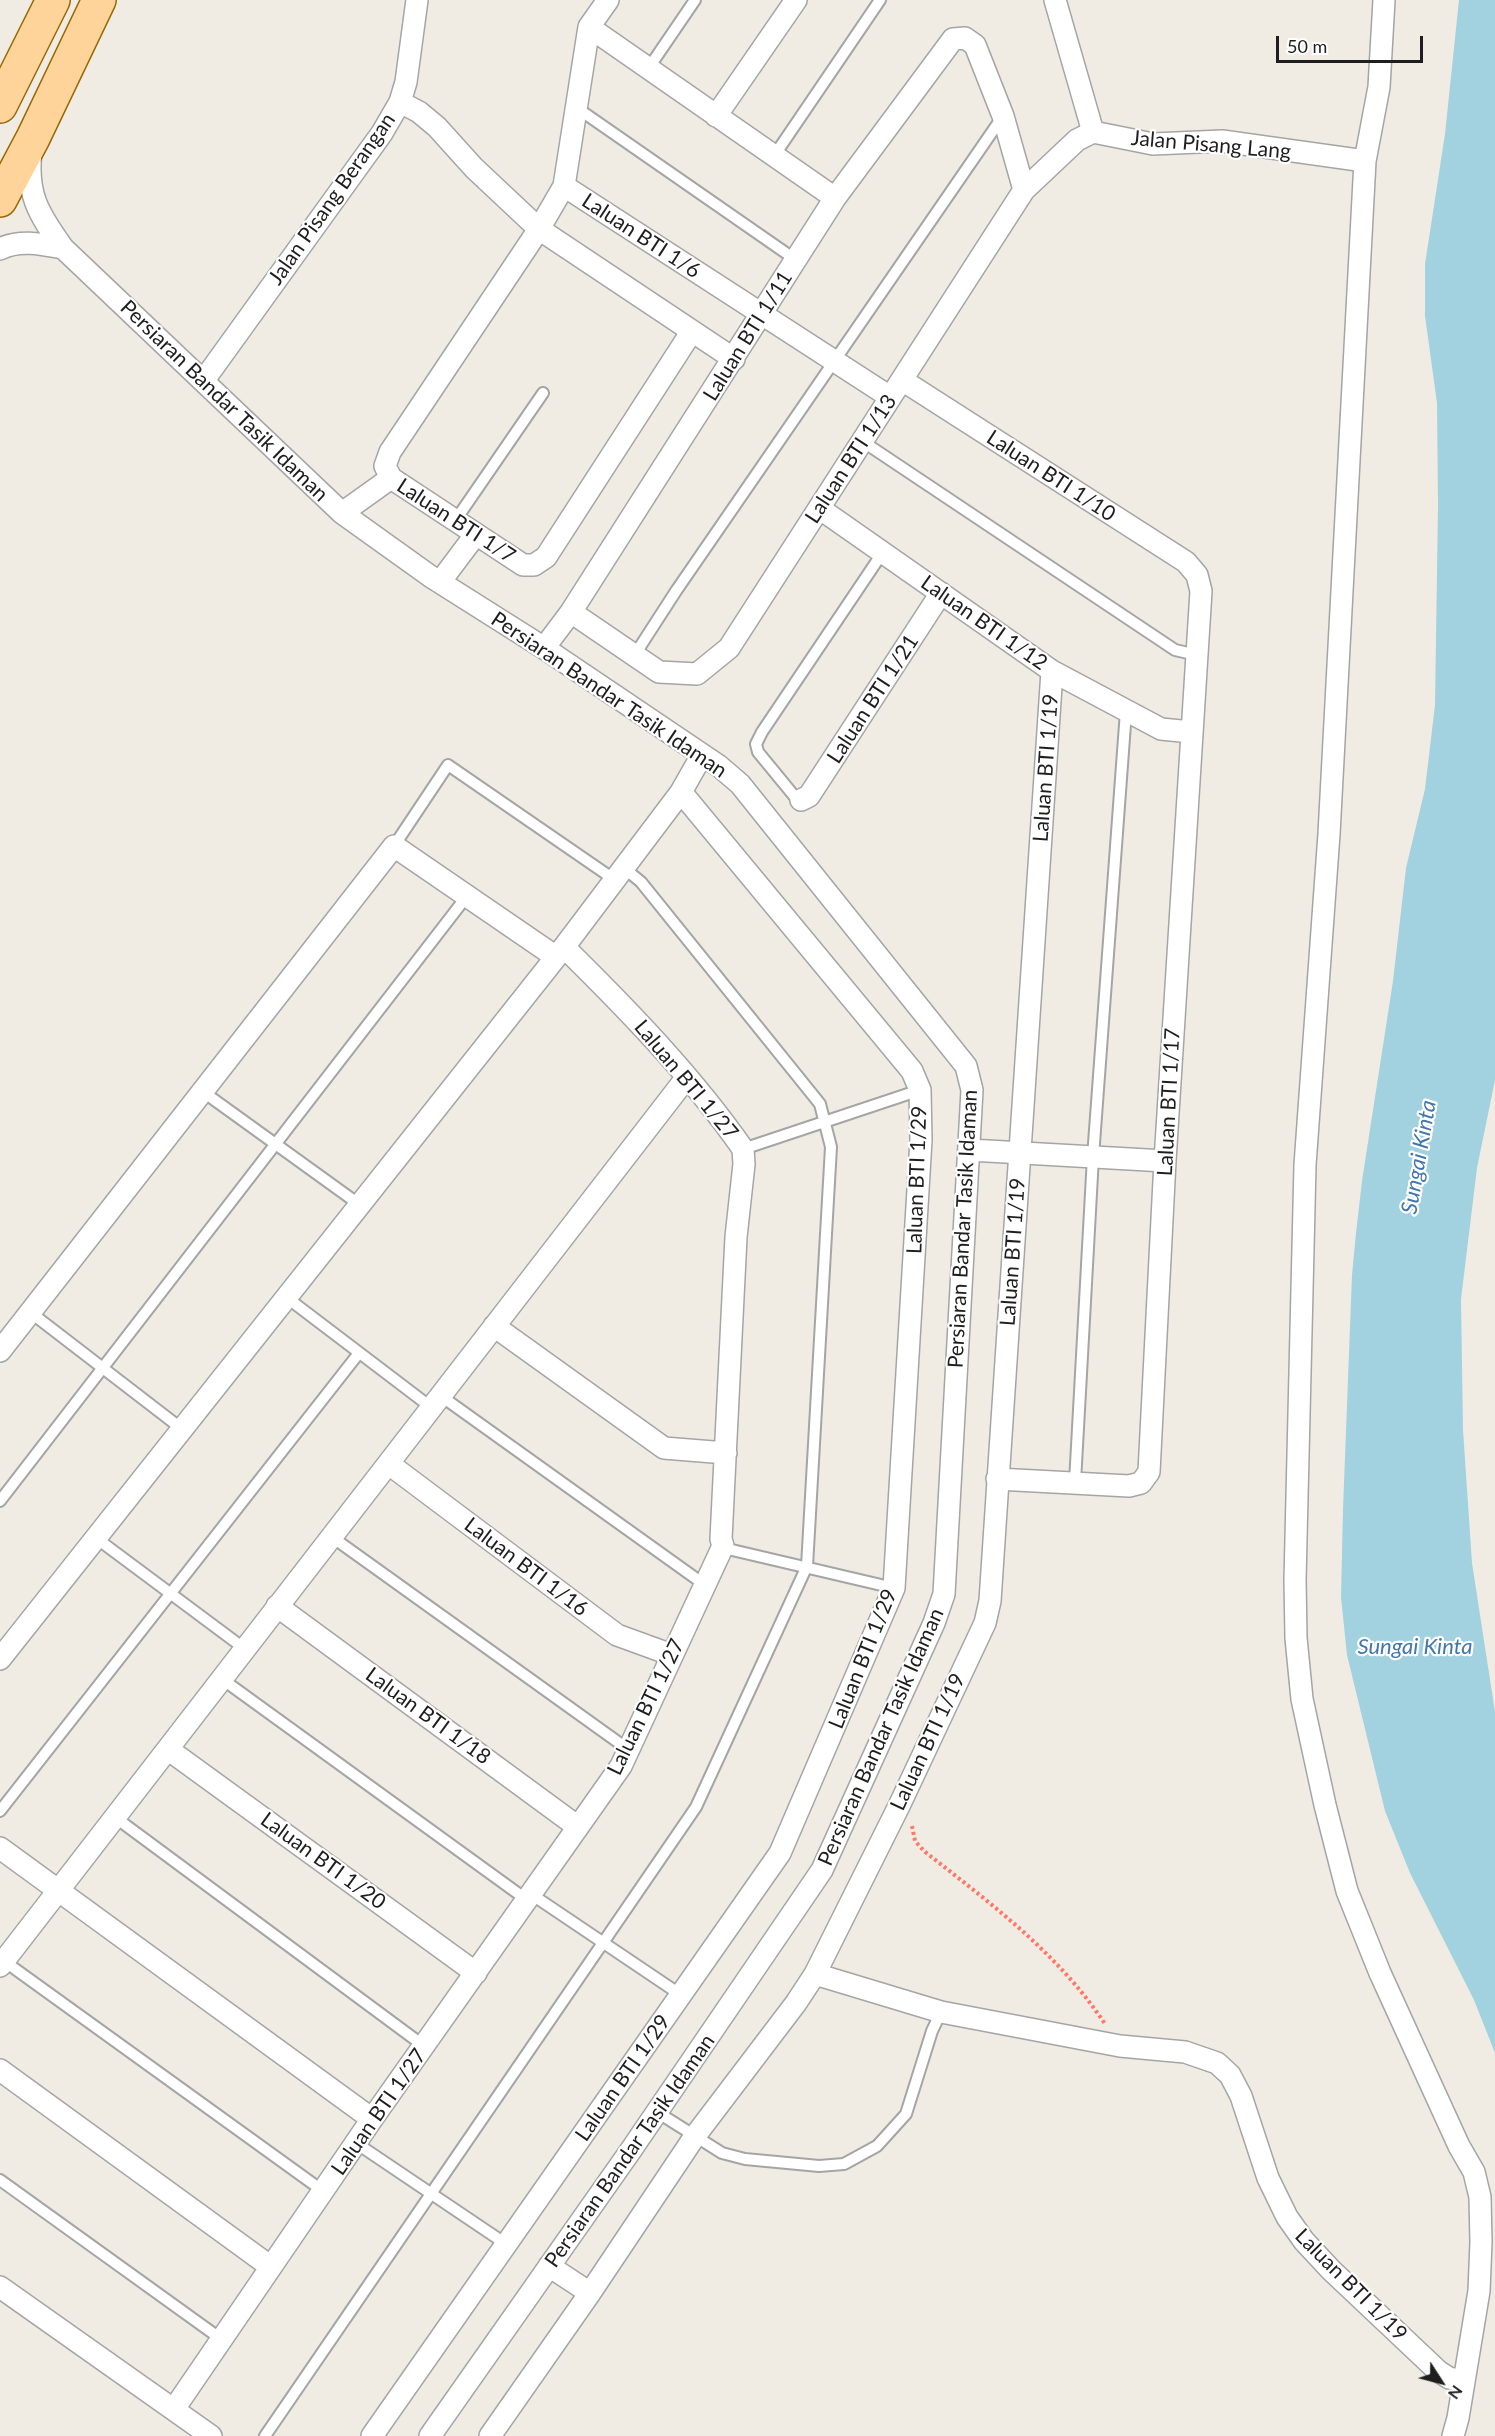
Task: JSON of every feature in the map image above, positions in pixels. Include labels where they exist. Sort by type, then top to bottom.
[{"type":"main road","points":[[0,106],[53,0]]},
{"type":"main road","points":[[0,200],[33,138],[99,0]]},
{"type":"street","name":"Jalan Pisang Berangan","points":[[204,380],[382,133],[400,102],[406,81],[417,0]]},
{"type":"street","points":[[608,0],[589,27],[835,198]]},
{"type":"street","points":[[716,116],[796,0]]},
{"type":"street","points":[[1055,0],[1093,132]]},
{"type":"street","points":[[1384,0],[1379,87],[1365,161],[1329,834],[1305,1165],[1294,1580],[1296,1638],[1302,1699],[1324,1805],[1347,1891],[1380,1973],[1459,2146],[1474,2172],[1480,2197],[1479,2291],[1453,2436]]},
{"type":"street","name":"Laluan BTI 1/6","points":[[589,27],[564,186],[890,397]]},
{"type":"street","name":"Laluan BTI 1/11","points":[[544,648],[571,612],[835,198],[953,39],[965,38],[975,45],[1003,116]]},
{"type":"street","points":[[400,102],[419,112],[438,127],[474,168],[539,229],[734,359]]},
{"type":"street","points":[[1003,116],[1024,190]]},
{"type":"street","name":"Jalan Pisang Lang","points":[[1093,132],[1153,144],[1222,141],[1365,161]]},
{"type":"street","name":"Laluan BTI 1/13","points":[[571,612],[659,672],[697,674],[729,648],[1024,190],[1077,140],[1093,132]]},
{"type":"street","name":"Persiaran Bandar Tasik Idaman","points":[[33,138],[28,174],[34,202],[63,248],[342,513],[440,582],[544,648],[702,754],[740,784],[966,1066],[972,1090],[944,1594],[934,1623],[822,1870],[657,2112],[430,2436]]},
{"type":"street","name":"Laluan BTI 1/7","points":[[564,186],[539,229],[390,452],[386,466],[391,478],[523,565],[534,566],[546,557],[692,331]]},
{"type":"street","points":[[0,249],[7,245],[33,243],[63,248]]},
{"type":"street","name":"Laluan BTI 1/10","points":[[902,380],[1186,562],[1197,576]]},
{"type":"street","points":[[342,513],[391,478]]},
{"type":"street","name":"Laluan BTI 1/12","points":[[819,508],[1052,671],[1161,729],[1191,732]]},
{"type":"street","points":[[440,582],[476,534]]},
{"type":"street","name":"Laluan BTI 1/17","points":[[997,1479],[1129,1486],[1141,1483],[1149,1472],[1165,1161],[1201,591],[1197,576]]},
{"type":"street","name":"Laluan BTI 1/21","points":[[801,800],[809,796],[941,593]]},
{"type":"street","name":"Laluan BTI 1/19","points":[[1052,671],[990,1601],[985,1623],[899,1806],[815,1974],[941,2013],[1107,2044],[1185,2052],[1217,2063],[1225,2069],[1241,2096],[1268,2178],[1287,2217],[1304,2241],[1331,2270],[1438,2371],[1449,2378],[1464,2381]]},
{"type":"street","points":[[0,1659],[560,952],[681,792],[702,754]]},
{"type":"street","name":"Laluan BTI 1/29","points":[[372,2436],[780,1853],[894,1588],[921,1140],[920,1090],[912,1071],[681,792]]},
{"type":"street","points":[[0,1351],[394,846]]},
{"type":"street","name":"Laluan BTI 1/27","points":[[174,2409],[372,2119],[621,1766],[723,1546],[721,1539],[736,1237],[744,1164],[743,1149],[687,1077],[616,999],[560,952],[467,896],[394,846]]},
{"type":"street","points":[[2,1964],[687,1077]]},
{"type":"street","points":[[970,1150],[1165,1161]]},
{"type":"street","points":[[494,1326],[664,1448],[726,1453]]},
{"type":"street","name":"Laluan BTI 1/16","points":[[389,1464],[617,1635],[672,1655]]},
{"type":"street","name":"Laluan BTI 1/18","points":[[277,1606],[578,1827]]},
{"type":"street","name":"Laluan BTI 1/20","points":[[169,1750],[476,1973]]},
{"type":"street","points":[[0,1848],[372,2119]]},
{"type":"street","points":[[490,2436],[590,2293],[695,2136],[796,2003],[815,1974]]},
{"type":"street","points":[[0,2070],[271,2267]]},
{"type":"street","points":[[549,2266],[590,2293]]},
{"type":"street","points":[[0,2287],[212,2436]]},
{"type":"lane","points":[[648,69],[695,0]]},
{"type":"lane","points":[[774,156],[880,0]]},
{"type":"lane","points":[[577,108],[796,260]]},
{"type":"lane","points":[[634,656],[676,591],[1003,116]]},
{"type":"lane","points":[[455,521],[543,393]]},
{"type":"lane","points":[[862,441],[1174,650],[1197,655]]},
{"type":"lane","points":[[801,800],[795,796],[758,752],[756,744],[882,552]]},
{"type":"lane","points":[[1075,1482],[1092,1157],[1126,711]]},
{"type":"lane","points":[[265,2436],[696,1807],[807,1566],[831,1147],[820,1104],[641,882],[620,874],[448,765],[394,846]]},
{"type":"lane","points":[[0,1501],[467,896]]},
{"type":"lane","points":[[743,1149],[920,1090]]},
{"type":"lane","points":[[202,1091],[360,1204]]},
{"type":"lane","points":[[286,1298],[359,1353],[437,1402],[705,1585]]},
{"type":"lane","points":[[30,1312],[182,1429]]},
{"type":"lane","points":[[0,1811],[359,1353]]},
{"type":"lane","points":[[332,1537],[629,1750]]},
{"type":"lane","points":[[96,1538],[245,1649]]},
{"type":"lane","points":[[723,1546],[894,1588]]},
{"type":"lane","points":[[222,1679],[529,1897],[681,1995]]},
{"type":"lane","points":[[116,1818],[424,2046]]},
{"type":"lane","points":[[2,1964],[323,2191]]},
{"type":"lane","points":[[657,2112],[722,2153],[745,2159],[819,2166],[844,2164],[878,2146],[906,2114],[932,2031],[941,2013]]},
{"type":"lane","points":[[356,2144],[506,2244]]},
{"type":"lane","points":[[0,2180],[221,2339]]},
{"type":"path","points":[[899,1806],[907,1814],[915,1840],[924,1851],[1029,1935],[1062,1970],[1108,2028],[1107,2044]]},
{"type":"water","name":"Sungai Kinta","points":[[1459,0],[1495,0],[1495,1080],[1477,1168],[1461,1299],[1463,1430],[1472,1563],[1495,1712],[1495,2053],[1474,2000],[1410,1873],[1385,1811],[1347,1655],[1341,1597],[1352,1275],[1356,1233],[1393,981],[1406,868],[1425,789],[1435,705],[1437,403],[1425,316],[1425,264],[1445,134]]}]
